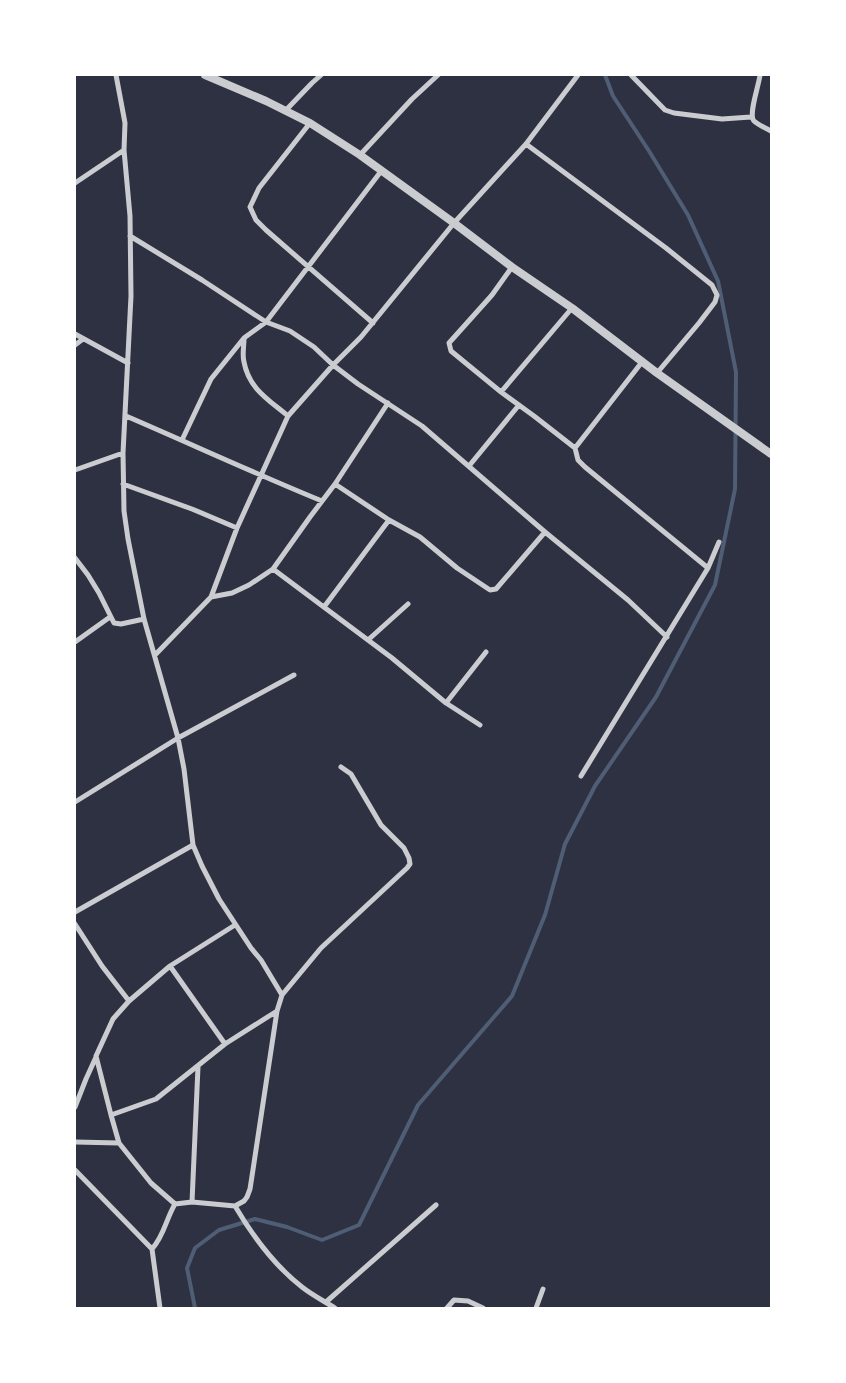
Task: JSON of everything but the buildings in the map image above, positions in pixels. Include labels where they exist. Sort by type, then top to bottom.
[{"type":"street","points":[[116,75],[125,123],[124,150],[130,216],[131,296],[123,484],[128,538],[144,619],[178,738],[184,769],[193,845],[219,899],[261,960],[282,995]]},
{"type":"street","points":[[205,75],[216,77],[286,110],[360,155],[512,267],[572,308],[657,373],[771,454]]},
{"type":"street","points":[[286,110],[321,75]]},
{"type":"street","points":[[360,155],[412,99],[438,75]]},
{"type":"street","points":[[155,655],[211,597],[237,528],[288,416],[333,365],[361,337],[454,223],[526,144],[578,75]]},
{"type":"street","points":[[631,75],[665,110],[674,113],[722,119],[751,117]]},
{"type":"street","points":[[760,75],[751,117],[754,122],[771,131]]},
{"type":"street","points":[[310,123],[259,188],[250,207],[256,220],[261,225],[373,323]]},
{"type":"street","points":[[526,144],[666,248],[712,285],[717,295],[715,302],[657,373]]},
{"type":"street","points":[[75,183],[124,150]]},
{"type":"street","points":[[182,440],[211,379],[244,338],[266,322],[382,170]]},
{"type":"street","points":[[130,236],[266,322],[290,332],[314,347],[333,365],[358,384],[422,426],[545,532],[628,600],[667,637]]},
{"type":"street","points":[[512,267],[492,295],[449,343],[450,351],[575,448],[578,460],[585,467],[708,568]]},
{"type":"street","points":[[501,392],[572,308]]},
{"type":"street","points":[[75,334],[128,363]]},
{"type":"street","points":[[244,338],[243,361],[248,379],[257,391],[288,416]]},
{"type":"street","points":[[75,346],[83,339]]},
{"type":"street","points":[[575,448],[642,362]]},
{"type":"street","points":[[211,597],[232,593],[249,585],[273,568],[335,484],[388,402]]},
{"type":"street","points":[[469,466],[519,405]]},
{"type":"street","points":[[126,416],[260,476],[322,501]]},
{"type":"street","points":[[75,470],[124,453]]},
{"type":"street","points":[[123,484],[192,509],[237,528]]},
{"type":"street","points":[[335,484],[389,520],[420,537],[457,568],[490,590],[496,589],[545,532]]},
{"type":"street","points":[[324,606],[389,520]]},
{"type":"street","points":[[581,776],[708,568],[719,542]]},
{"type":"street","points":[[75,558],[99,593],[114,623],[121,624],[144,619]]},
{"type":"street","points":[[273,568],[392,658],[446,703],[480,725]]},
{"type":"street","points":[[368,640],[408,604]]},
{"type":"street","points":[[75,642],[110,617]]},
{"type":"street","points":[[446,703],[486,652]]},
{"type":"street","points":[[75,802],[178,738],[294,674]]},
{"type":"street","points":[[96,1056],[119,1144],[151,1183],[174,1204],[192,1202],[236,1206],[244,1201],[250,1189],[277,1011],[282,995],[321,948],[355,918],[410,864],[404,848],[381,825],[354,778],[342,766]]},
{"type":"street","points":[[75,912],[193,845]]},
{"type":"street","points":[[75,924],[102,966],[129,1001]]},
{"type":"street","points":[[75,1107],[113,1020],[129,1001],[170,966],[236,925]]},
{"type":"street","points":[[170,966],[225,1044]]},
{"type":"street","points":[[112,1115],[156,1099],[225,1044],[277,1011]]},
{"type":"street","points":[[192,1202],[198,1067]]},
{"type":"street","points":[[75,1142],[119,1144]]},
{"type":"street","points":[[75,1170],[152,1249],[160,1308]]},
{"type":"street","points":[[152,1249],[163,1234],[174,1204]]},
{"type":"street","points":[[326,1302],[436,1205]]},
{"type":"street","points":[[236,1206],[251,1232],[292,1279],[304,1289],[335,1308]]},
{"type":"street","points":[[536,1308],[543,1289]]},
{"type":"street","points":[[446,1308],[454,1300],[468,1301],[483,1308]]},
{"type":"waterway","points":[[195,1308],[187,1268],[195,1248],[219,1230],[255,1219],[287,1227],[322,1240],[359,1225],[418,1105],[512,996],[545,915],[565,844],[595,786],[656,697],[715,585],[735,489],[736,372],[718,281],[688,215],[613,96],[605,75]]}]
